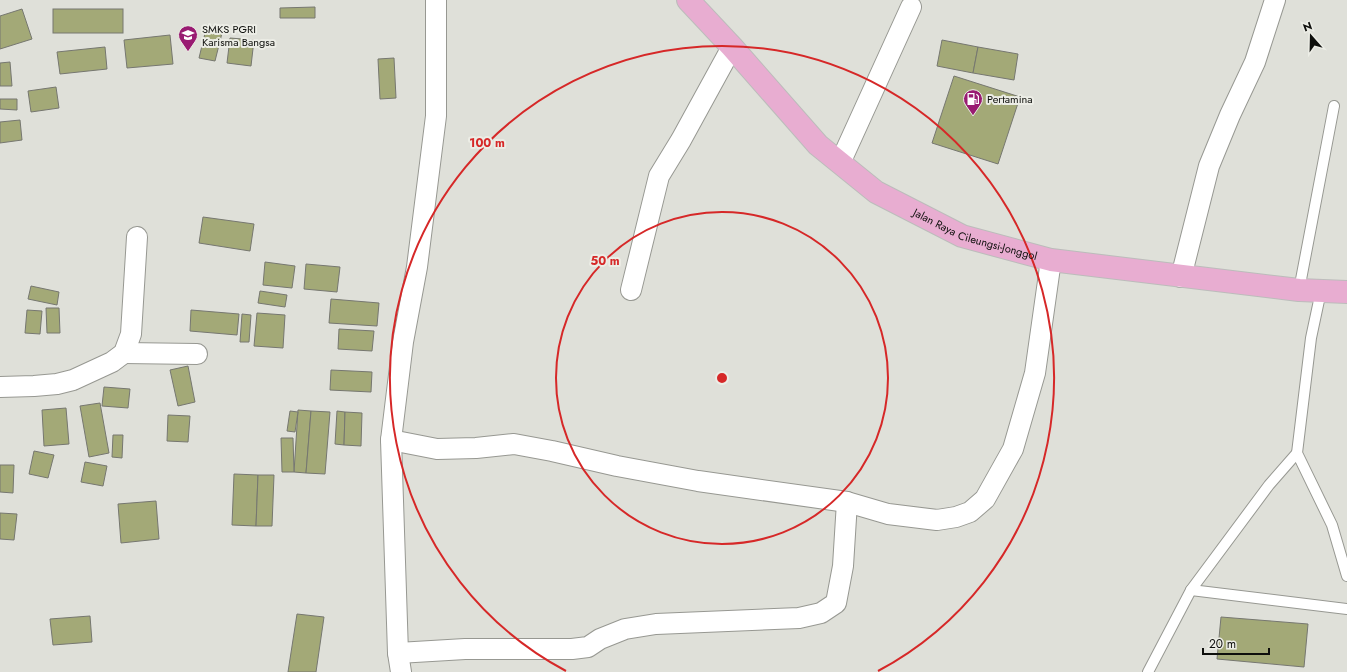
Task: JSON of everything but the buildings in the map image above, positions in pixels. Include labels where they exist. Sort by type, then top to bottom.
[{"type":"main road","name":"Jalan Raya Cileungsi-Jonggol","points":[[692,2],[818,144],[876,192],[962,236],[1051,260],[1181,277],[1299,290],[1347,292]]},
{"type":"street","points":[[436,0],[436,116],[417,267],[403,342],[391,440],[399,662],[465,649],[572,649],[588,647],[600,639],[625,629],[656,624],[799,618],[821,613],[836,603],[843,566],[847,502]]},
{"type":"street","points":[[1181,277],[1209,166],[1230,115],[1255,62],[1275,0]]},
{"type":"street","points":[[840,163],[912,7]]},
{"type":"street","points":[[631,290],[659,176],[681,140],[732,46]]},
{"type":"street","points":[[0,387],[57,384],[73,380],[112,362],[124,353],[131,334],[137,237]]},
{"type":"street","points":[[391,440],[437,449],[476,448],[514,444],[617,466],[698,481],[847,502],[888,514],[937,520],[956,517],[970,512],[985,499],[1013,449],[1033,380],[1051,260]]},
{"type":"street","points":[[124,353],[197,354]]},
{"type":"lane","points":[[1299,290],[1334,106]]},
{"type":"lane","points":[[1322,291],[1311,338],[1297,453],[1332,525],[1347,576]]},
{"type":"lane","points":[[1148,672],[1191,590],[1269,486],[1297,453]]},
{"type":"lane","points":[[1191,590],[1347,609]]},
{"type":"place","name":"SMKS PGRI Karisma Bangsa","points":[[188,52]]},
{"type":"place","name":"Pertamina","points":[[973,116]]}]
